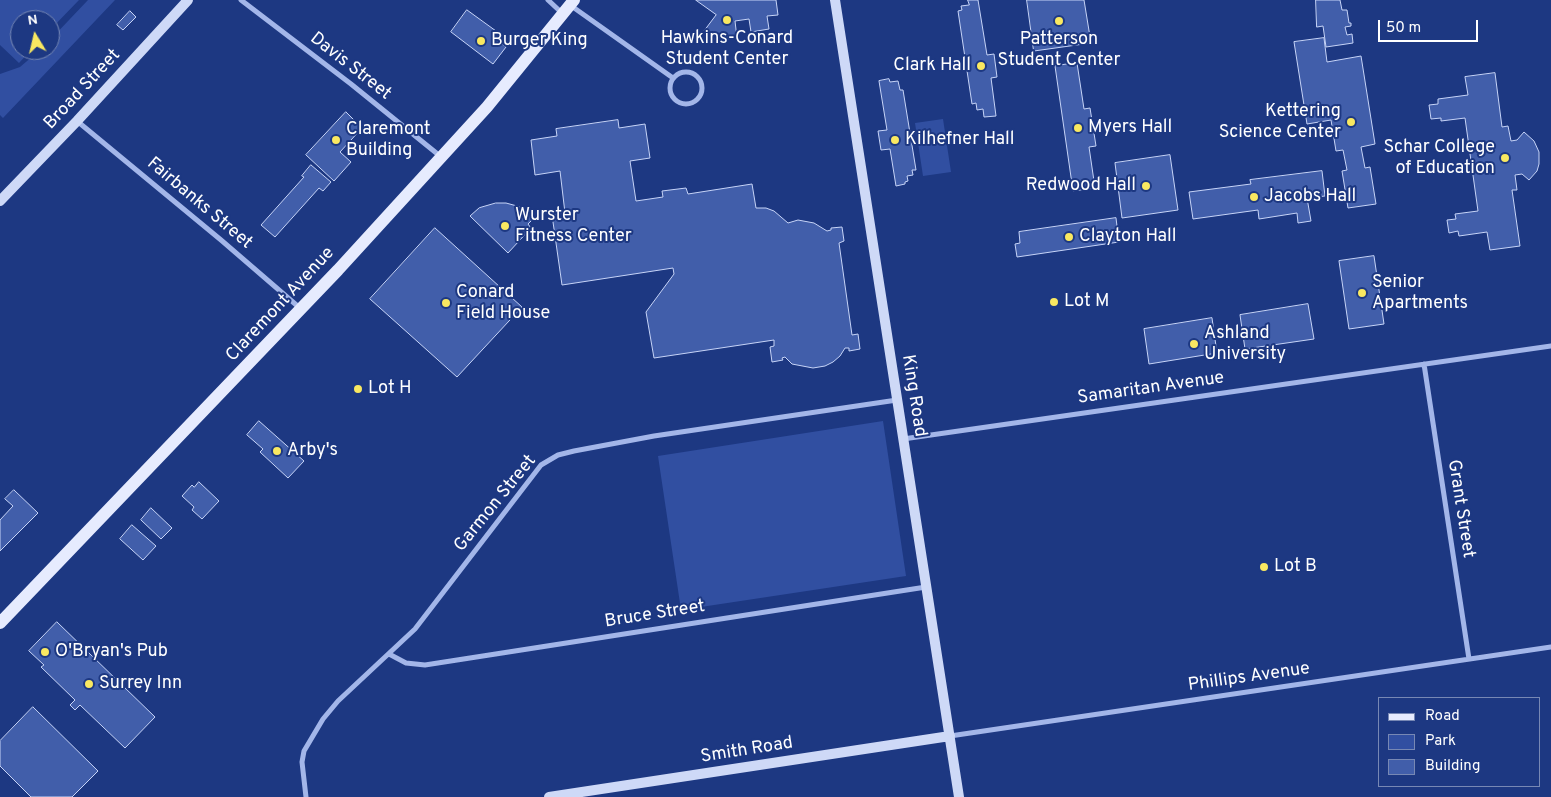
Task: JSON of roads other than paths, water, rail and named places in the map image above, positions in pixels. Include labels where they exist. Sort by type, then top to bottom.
[{"type":"main road","name":"Claremont Avenue","points":[[0,623],[302,309],[487,107],[569,6]]},
{"type":"street","name":"Broad Street","points":[[0,201],[77,121],[188,0]]},
{"type":"street","name":"Davis Street","points":[[241,0],[351,84],[441,157]]},
{"type":"street","points":[[548,0],[569,6],[673,78]]},
{"type":"street","name":"King Road","points":[[835,0],[959,797]]},
{"type":"street","points":[[685,72],[695,75],[699,79],[702,90],[698,99],[684,105],[674,100],[670,91],[673,78],[685,72]]},
{"type":"street","name":"Fairbanks Street","points":[[77,121],[302,309]]},
{"type":"street","name":"Samaritan Avenue","points":[[903,439],[1551,346]]},
{"type":"street","name":"Grant Street","points":[[1424,364],[1469,659]]},
{"type":"street","name":"Garmon Street","points":[[306,797],[302,762],[304,751],[313,733],[338,701],[415,629],[541,465],[558,455],[652,436],[897,400]]},
{"type":"street","name":"Bruce Street","points":[[389,654],[406,663],[425,665],[927,586]]},
{"type":"street","name":"Phillips Avenue","points":[[950,736],[1551,647]]},
{"type":"street","name":"Smith Road","points":[[549,797],[950,736]]},
{"type":"place","name":"Hawkins-Conard Student Center","points":[[727,20]]},
{"type":"place","name":"Patterson Student Center","points":[[1059,21]]},
{"type":"place","name":"Burger King","points":[[481,41]]},
{"type":"place","name":"Clark Hall","points":[[981,66]]},
{"type":"place","name":"Kettering Science Center","points":[[1351,122]]},
{"type":"place","name":"Myers Hall","points":[[1078,128]]},
{"type":"place","name":"Claremont Building","points":[[336,140]]},
{"type":"place","name":"Kilhefner Hall","points":[[895,140]]},
{"type":"place","name":"Schar College of Education","points":[[1505,158]]},
{"type":"place","name":"Redwood Hall","points":[[1146,186]]},
{"type":"place","name":"Jacobs Hall","points":[[1254,197]]},
{"type":"place","name":"Wurster Fitness Center","points":[[505,226]]},
{"type":"place","name":"Clayton Hall","points":[[1069,237]]},
{"type":"place","name":"Senior Apartments","points":[[1362,293]]},
{"type":"place","name":"Lot M","points":[[1054,302]]},
{"type":"place","name":"Conard Field House","points":[[446,303]]},
{"type":"place","name":"Ashland University","points":[[1194,344]]},
{"type":"place","name":"Lot H","points":[[358,389]]},
{"type":"place","name":"Arby's","points":[[277,451]]},
{"type":"place","name":"Lot B","points":[[1264,567]]},
{"type":"place","name":"O'Bryan's Pub","points":[[45,652]]},
{"type":"place","name":"Surrey Inn","points":[[89,684]]}]
